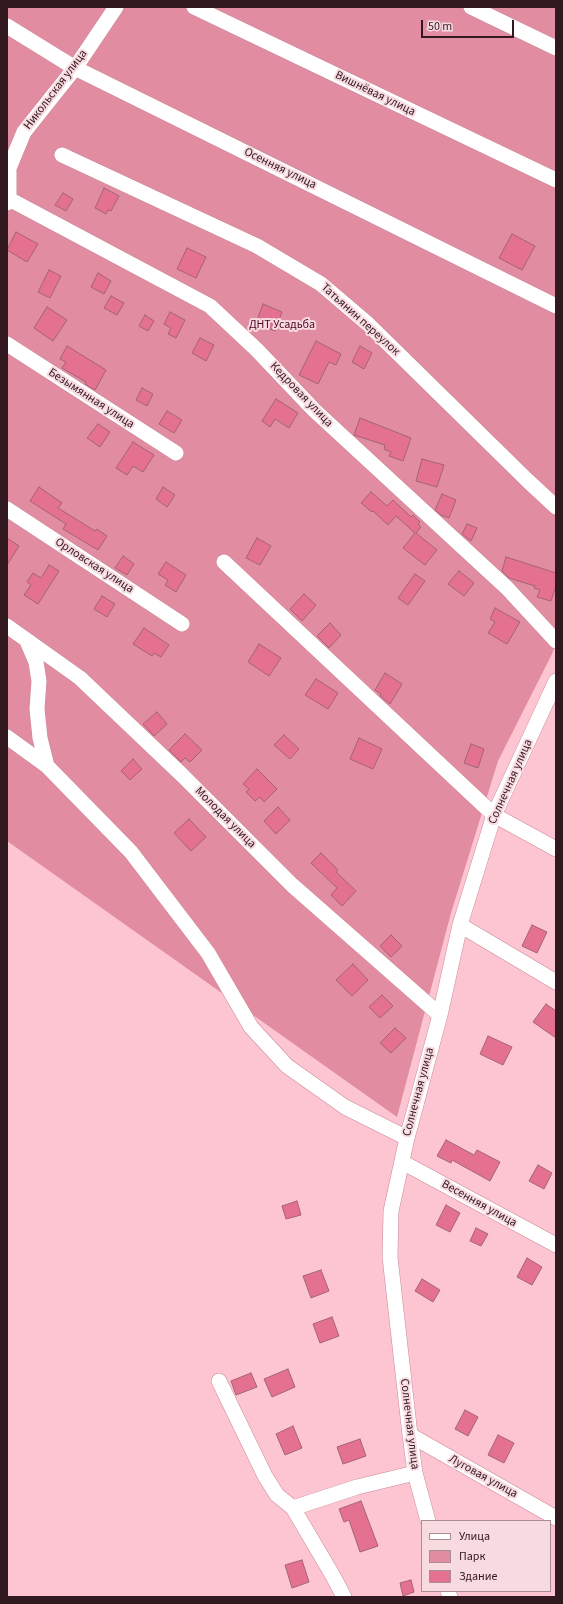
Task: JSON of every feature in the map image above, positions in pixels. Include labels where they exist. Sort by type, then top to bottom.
[{"type":"street","name":"Никольская улица","points":[[8,201],[8,167],[24,132],[75,68],[116,7]]},
{"type":"street","name":"Вишнёвая улица","points":[[194,7],[556,180]]},
{"type":"street","points":[[471,7],[556,48]]},
{"type":"street","name":"Осенняя улица","points":[[7,26],[75,68],[556,306]]},
{"type":"street","name":"Татьянин переулок","points":[[62,155],[257,246],[321,284],[368,324],[556,507]]},
{"type":"street","name":"Кедровая улица","points":[[8,201],[210,306],[258,350],[314,410],[507,588],[556,641]]},
{"type":"street","name":"Безымянная улица","points":[[7,344],[176,453]]},
{"type":"street","name":"Орловская улица","points":[[7,509],[182,624]]},
{"type":"street","points":[[224,562],[494,815],[556,850]]},
{"type":"street","name":"Молодая улица","points":[[7,626],[80,678],[182,775],[292,885],[440,1015]]},
{"type":"street","points":[[26,640],[36,662],[39,681],[37,709],[40,738],[47,766]]},
{"type":"street","name":"Солнечная улица","points":[[428,1520],[415,1473],[410,1435],[390,1257],[391,1211],[407,1138],[440,1015],[460,925],[494,815],[553,699],[556,680]]},
{"type":"street","points":[[7,737],[47,766],[131,852],[208,953],[251,1027],[287,1066],[345,1107],[407,1138]]},
{"type":"street","points":[[460,925],[556,982]]},
{"type":"street","name":"Весенняя улица","points":[[402,1162],[556,1245]]},
{"type":"street","points":[[219,1381],[265,1476],[278,1495],[293,1508],[344,1597]]},
{"type":"street","name":"Луговая улица","points":[[410,1435],[556,1518]]},
{"type":"street","points":[[293,1508],[357,1487],[415,1473]]},
{"type":"green space","name":"ДНТ Усадьба","points":[[7,7],[556,7],[556,642],[552,654],[498,761],[451,913],[397,1117],[7,841]]},
{"type":"building","points":[[104,188],[119,196],[111,211],[108,210],[106,214],[95,208]]},
{"type":"building","points":[[63,193],[73,199],[66,211],[55,205]]},
{"type":"building","points":[[16,232],[38,244],[27,262],[7,250]]},
{"type":"building","points":[[512,234],[535,246],[522,270],[499,258]]},
{"type":"building","points":[[187,248],[206,257],[196,278],[177,269]]},
{"type":"building","points":[[49,270],[61,276],[50,298],[38,292]]},
{"type":"building","points":[[98,273],[111,281],[104,294],[91,287]]},
{"type":"building","points":[[111,296],[124,303],[117,315],[104,308]]},
{"type":"building","points":[[263,304],[282,312],[275,331],[256,323]]},
{"type":"building","points":[[47,307],[67,320],[53,341],[34,328]]},
{"type":"building","points":[[170,312],[185,320],[176,338],[168,334],[171,328],[164,324]]},
{"type":"building","points":[[145,315],[154,321],[148,331],[139,326]]},
{"type":"building","points":[[200,338],[214,345],[206,361],[192,353]]},
{"type":"building","points":[[316,341],[341,354],[336,365],[329,362],[318,384],[299,375]]},
{"type":"building","points":[[67,346],[106,370],[95,390],[85,384],[86,382],[62,368],[66,362],[60,359]]},
{"type":"building","points":[[360,346],[372,353],[364,369],[352,362]]},
{"type":"building","points":[[142,388],[153,394],[147,406],[136,400]]},
{"type":"building","points":[[276,399],[298,413],[289,428],[275,419],[270,427],[262,421]]},
{"type":"building","points":[[167,411],[182,420],[174,433],[159,424]]},
{"type":"building","points":[[360,418],[411,438],[403,461],[389,456],[391,452],[384,449],[385,445],[354,435]]},
{"type":"building","points":[[98,424],[110,432],[100,447],[87,438]]},
{"type":"building","points":[[133,442],[154,455],[143,472],[133,466],[127,475],[116,468]]},
{"type":"building","points":[[422,459],[444,465],[437,487],[416,481]]},
{"type":"building","points":[[39,487],[62,503],[58,508],[95,531],[97,529],[107,536],[98,550],[63,529],[66,524],[30,501]]},
{"type":"building","points":[[163,487],[175,495],[167,507],[156,499]]},
{"type":"building","points":[[371,492],[387,506],[393,500],[411,517],[413,515],[420,522],[418,524],[421,527],[416,533],[437,550],[425,565],[403,548],[415,533],[396,516],[388,525],[373,511],[372,512],[361,503]]},
{"type":"building","points":[[442,494],[456,500],[449,518],[441,515],[435,510]]},
{"type":"building","points":[[467,524],[477,528],[471,541],[462,534]]},
{"type":"building","points":[[7,538],[19,546],[7,565]]},
{"type":"building","points":[[257,538],[271,546],[260,565],[246,558]]},
{"type":"building","points":[[123,556],[134,564],[127,575],[115,568]]},
{"type":"building","points":[[506,557],[556,573],[556,586],[551,601],[537,597],[540,590],[534,588],[535,586],[509,578],[502,571]]},
{"type":"building","points":[[166,562],[186,575],[176,592],[165,585],[168,580],[158,574]]},
{"type":"building","points":[[49,565],[59,571],[38,604],[24,595],[31,585],[27,582],[33,573],[41,578]]},
{"type":"building","points":[[459,571],[474,583],[464,596],[448,584]]},
{"type":"building","points":[[415,574],[425,581],[408,605],[398,598]]},
{"type":"building","points":[[304,594],[316,605],[302,621],[290,609]]},
{"type":"building","points":[[102,596],[115,604],[107,617],[94,609]]},
{"type":"building","points":[[495,608],[520,622],[507,644],[488,633],[495,622],[490,619]]},
{"type":"building","points":[[330,623],[341,635],[329,648],[317,636]]},
{"type":"building","points":[[144,628],[169,645],[161,657],[154,653],[152,656],[133,644]]},
{"type":"building","points":[[259,644],[281,658],[269,676],[248,662]]},
{"type":"building","points":[[385,673],[402,684],[390,704],[375,690]]},
{"type":"building","points":[[316,679],[338,693],[328,709],[305,695]]},
{"type":"building","points":[[157,712],[167,724],[154,736],[143,724]]},
{"type":"building","points":[[185,734],[202,750],[190,762],[185,758],[181,762],[169,750]]},
{"type":"building","points":[[284,735],[299,749],[290,759],[274,745]]},
{"type":"building","points":[[359,738],[382,749],[373,769],[350,759]]},
{"type":"building","points":[[471,744],[484,749],[478,768],[464,763]]},
{"type":"building","points":[[133,759],[142,769],[130,780],[121,771]]},
{"type":"building","points":[[257,769],[277,789],[264,802],[260,797],[255,801],[246,792],[249,789],[243,784]]},
{"type":"building","points":[[278,807],[290,820],[276,834],[264,821]]},
{"type":"building","points":[[189,819],[206,837],[191,851],[174,833]]},
{"type":"building","points":[[321,853],[338,870],[336,872],[356,891],[342,906],[331,895],[337,888],[311,863]]},
{"type":"building","points":[[532,925],[547,932],[537,953],[522,946]]},
{"type":"building","points":[[391,935],[402,946],[391,957],[380,946]]},
{"type":"building","points":[[353,964],[368,980],[352,996],[336,980]]},
{"type":"building","points":[[382,995],[393,1006],[380,1018],[369,1007]]},
{"type":"building","points":[[546,1004],[556,1011],[556,1038],[533,1022]]},
{"type":"building","points":[[395,1028],[406,1038],[391,1053],[380,1043]]},
{"type":"building","points":[[488,1036],[512,1047],[503,1065],[480,1054]]},
{"type":"building","points":[[446,1140],[474,1155],[477,1150],[500,1162],[490,1181],[452,1160],[451,1163],[437,1156]]},
{"type":"building","points":[[538,1165],[552,1173],[544,1189],[529,1181]]},
{"type":"building","points":[[297,1201],[301,1215],[286,1219],[282,1206]]},
{"type":"building","points":[[446,1205],[460,1213],[450,1232],[436,1225]]},
{"type":"building","points":[[476,1228],[488,1234],[481,1246],[470,1241]]},
{"type":"building","points":[[527,1258],[542,1267],[532,1285],[517,1277]]},
{"type":"building","points":[[321,1270],[329,1291],[311,1298],[303,1276]]},
{"type":"building","points":[[422,1279],[440,1290],[433,1302],[415,1291]]},
{"type":"building","points":[[332,1317],[339,1336],[320,1343],[313,1324]]},
{"type":"building","points":[[288,1369],[295,1387],[272,1397],[264,1379]]},
{"type":"building","points":[[251,1373],[257,1387],[236,1395],[231,1381]]},
{"type":"building","points":[[465,1410],[478,1417],[468,1436],[455,1429]]},
{"type":"building","points":[[293,1426],[302,1448],[285,1455],[276,1434]]},
{"type":"building","points":[[498,1435],[514,1443],[504,1463],[488,1455]]},
{"type":"building","points":[[360,1439],[366,1456],[343,1464],[337,1447]]},
{"type":"building","points":[[361,1501],[378,1546],[360,1552],[349,1520],[344,1522],[339,1509]]},
{"type":"building","points":[[302,1560],[309,1582],[292,1588],[285,1565]]},
{"type":"building","points":[[411,1580],[414,1592],[403,1596],[400,1583]]}]
